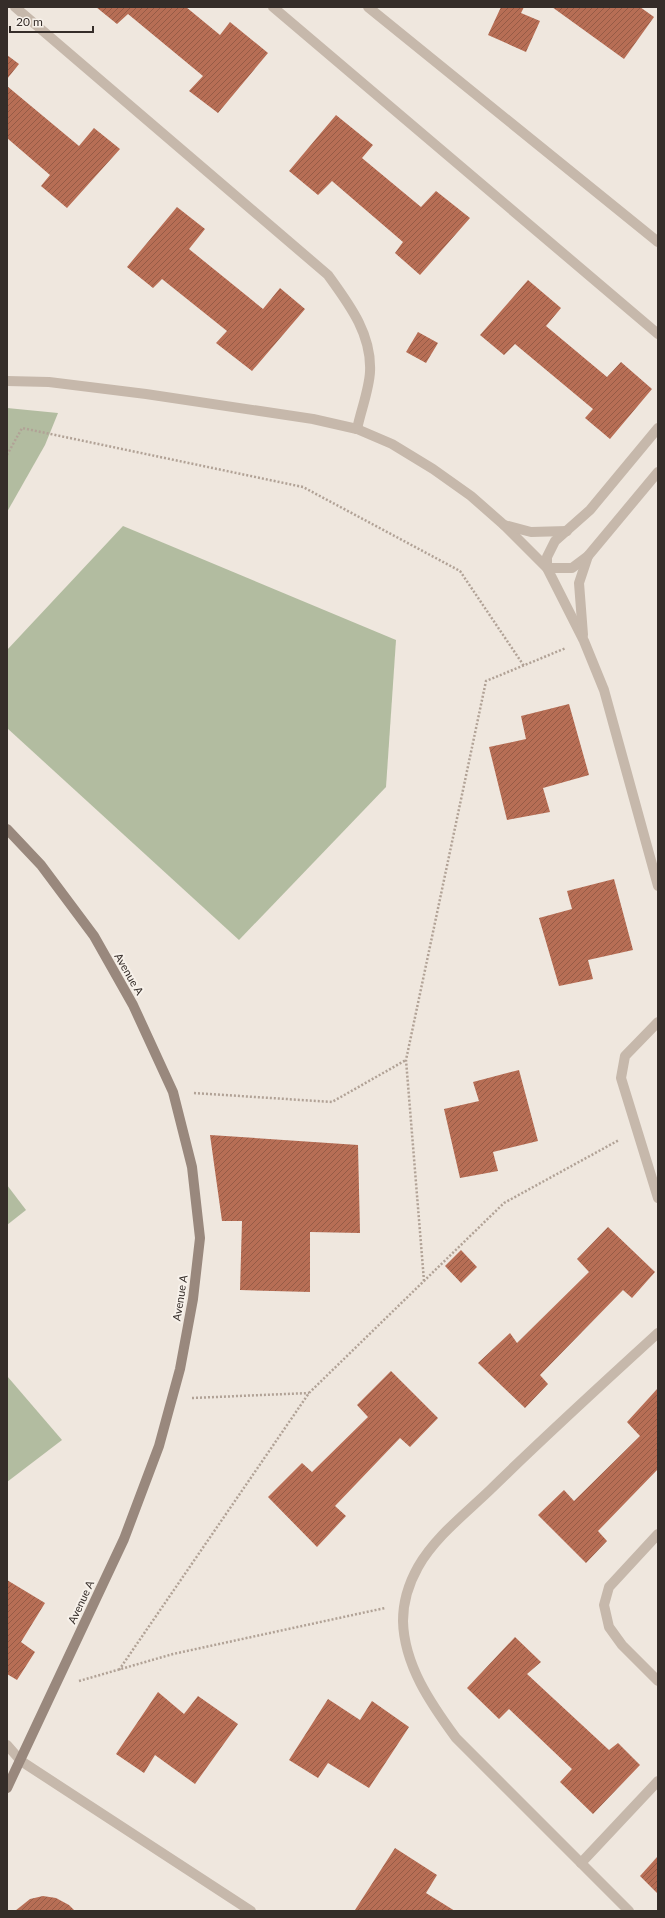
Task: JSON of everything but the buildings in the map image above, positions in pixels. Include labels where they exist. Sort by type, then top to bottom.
[{"type":"main road","name":"Avenue A","points":[[7,829],[41,865],[94,936],[133,1005],[173,1092],[192,1167],[200,1238],[193,1299],[180,1369],[159,1446],[124,1539],[7,1788]]},
{"type":"street","points":[[15,7],[328,275],[353,308],[366,339],[370,371],[357,429]]},
{"type":"street","points":[[272,7],[658,334]]},
{"type":"street","points":[[368,7],[658,242]]},
{"type":"street","points":[[7,381],[49,382],[146,394],[313,420],[357,429],[392,444],[471,496],[504,525],[547,568],[584,641],[606,697],[658,886]]},
{"type":"street","points":[[547,568],[547,557],[555,541],[590,510],[658,428]]},
{"type":"street","points":[[547,568],[572,568],[588,556],[658,472]]},
{"type":"street","points":[[504,525],[531,532],[566,531]]},
{"type":"street","points":[[584,641],[579,583],[588,556]]},
{"type":"street","points":[[658,1022],[624,1056],[621,1078],[658,1198]]},
{"type":"street","points":[[629,1911],[456,1738],[435,1710],[419,1680],[406,1645],[403,1621],[406,1593],[418,1567],[434,1544],[554,1427],[658,1333]]},
{"type":"street","points":[[658,1534],[609,1587],[604,1605],[609,1627],[622,1645],[658,1681]]},
{"type":"street","points":[[7,1745],[21,1761],[251,1911]]},
{"type":"street","points":[[581,1863],[658,1781]]},
{"type":"path","points":[[7,455],[22,428],[303,487],[460,571],[524,666]]},
{"type":"path","points":[[424,1281],[406,1060],[486,681],[584,641]]},
{"type":"path","points":[[173,1092],[332,1102],[406,1060]]},
{"type":"path","points":[[119,1670],[309,1393],[504,1203],[637,1130]]},
{"type":"path","points":[[172,1399],[309,1393]]},
{"type":"path","points":[[54,1688],[173,1654],[405,1603]]},
{"type":"green space","points":[[7,408],[58,413],[45,445],[7,512]]},
{"type":"green space","points":[[123,526],[396,640],[386,787],[239,940],[7,728],[7,650]]},
{"type":"green space","points":[[7,1185],[26,1210],[7,1225]]},
{"type":"green space","points":[[7,1376],[62,1440],[7,1482]]}]
